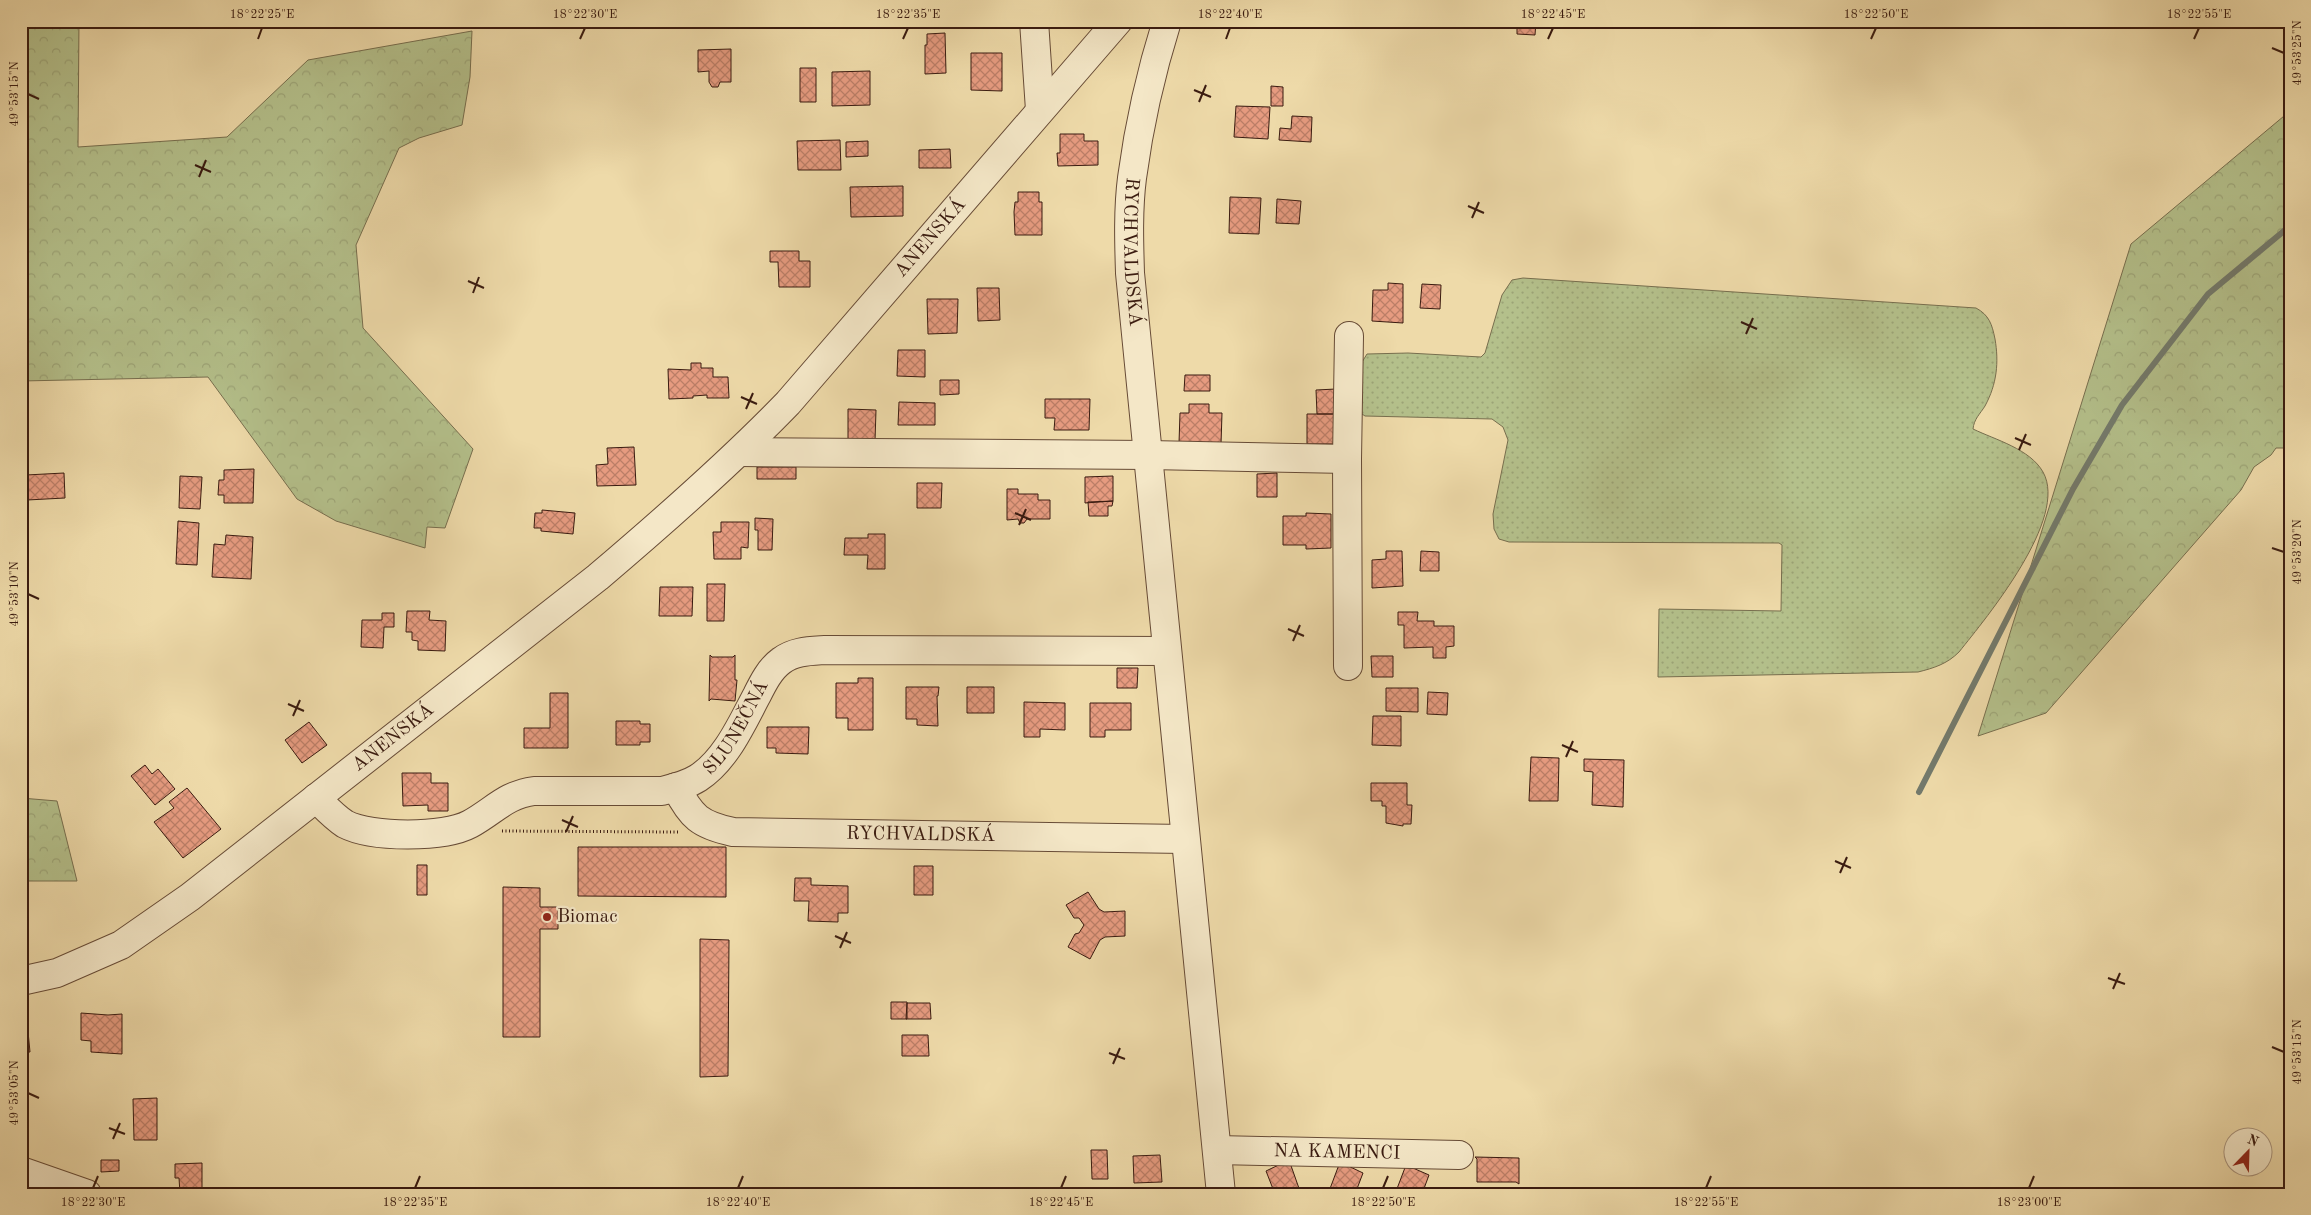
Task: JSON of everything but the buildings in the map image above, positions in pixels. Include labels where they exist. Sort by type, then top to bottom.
[{"type":"street","points":[[1034,21],[1040,110]]},
{"type":"street","name":"ANENSKÁ","points":[[21,981],[57,972],[121,945],[190,897],[598,576],[740,452],[788,403],[1118,21]]},
{"type":"street","name":"RYCHVALDSKÁ","points":[[1167,21],[1157,54],[1132,179],[1129,230],[1130,273],[1221,1194]]},
{"type":"street","points":[[1348,666],[1347,460],[1350,336]]},
{"type":"street","points":[[740,452],[1148,455],[1347,460]]},
{"type":"street","name":"SLUNEČNÁ","points":[[316,798],[346,824],[367,832],[405,833],[449,831],[469,824],[507,798],[520,793],[534,791],[662,791],[676,787],[698,778],[713,765],[733,738],[766,678],[781,661],[801,652],[825,650],[1167,651]]},
{"type":"street","name":"RYCHVALDSKÁ","points":[[676,787],[685,805],[696,818],[712,827],[733,832],[1185,840]]},
{"type":"street","name":"NA KAMENCI","points":[[1217,1150],[1458,1156]]},
{"type":"street","points":[[21,1171],[87,1194]]},
{"type":"path","points":[[498,831],[697,832],[712,827]]},
{"type":"green space","points":[[21,21],[79,21],[78,147],[227,137],[308,60],[472,31],[470,77],[462,125],[419,138],[399,148],[356,245],[363,328],[473,449],[445,528],[427,527],[425,548],[336,521],[297,499],[208,377],[21,381]]},
{"type":"green space","points":[[2290,111],[2290,448],[2276,448],[2271,455],[2254,467],[2241,490],[2046,713],[1978,736],[2131,244]]},
{"type":"green space","points":[[1523,278],[1976,308],[1987,317],[1991,324],[1995,339],[1997,365],[1989,398],[1976,419],[1973,429],[2012,446],[2030,457],[2043,472],[2048,492],[2045,515],[2035,540],[2021,566],[1988,616],[1959,652],[1945,663],[1929,669],[1918,672],[1658,677],[1659,609],[1781,611],[1782,545],[1779,543],[1509,542],[1499,539],[1494,529],[1493,514],[1508,440],[1503,427],[1492,419],[1365,416],[1359,412],[1359,367],[1367,354],[1408,353],[1481,357],[1485,353],[1502,295],[1512,280]]},
{"type":"green space","points":[[21,798],[57,801],[77,881],[21,881]]},
{"type":"waterway","points":[[1919,792],[2073,489],[2122,405],[2208,294],[2290,226]]},
{"type":"place","name":"Biomac","points":[[547,917]]}]
